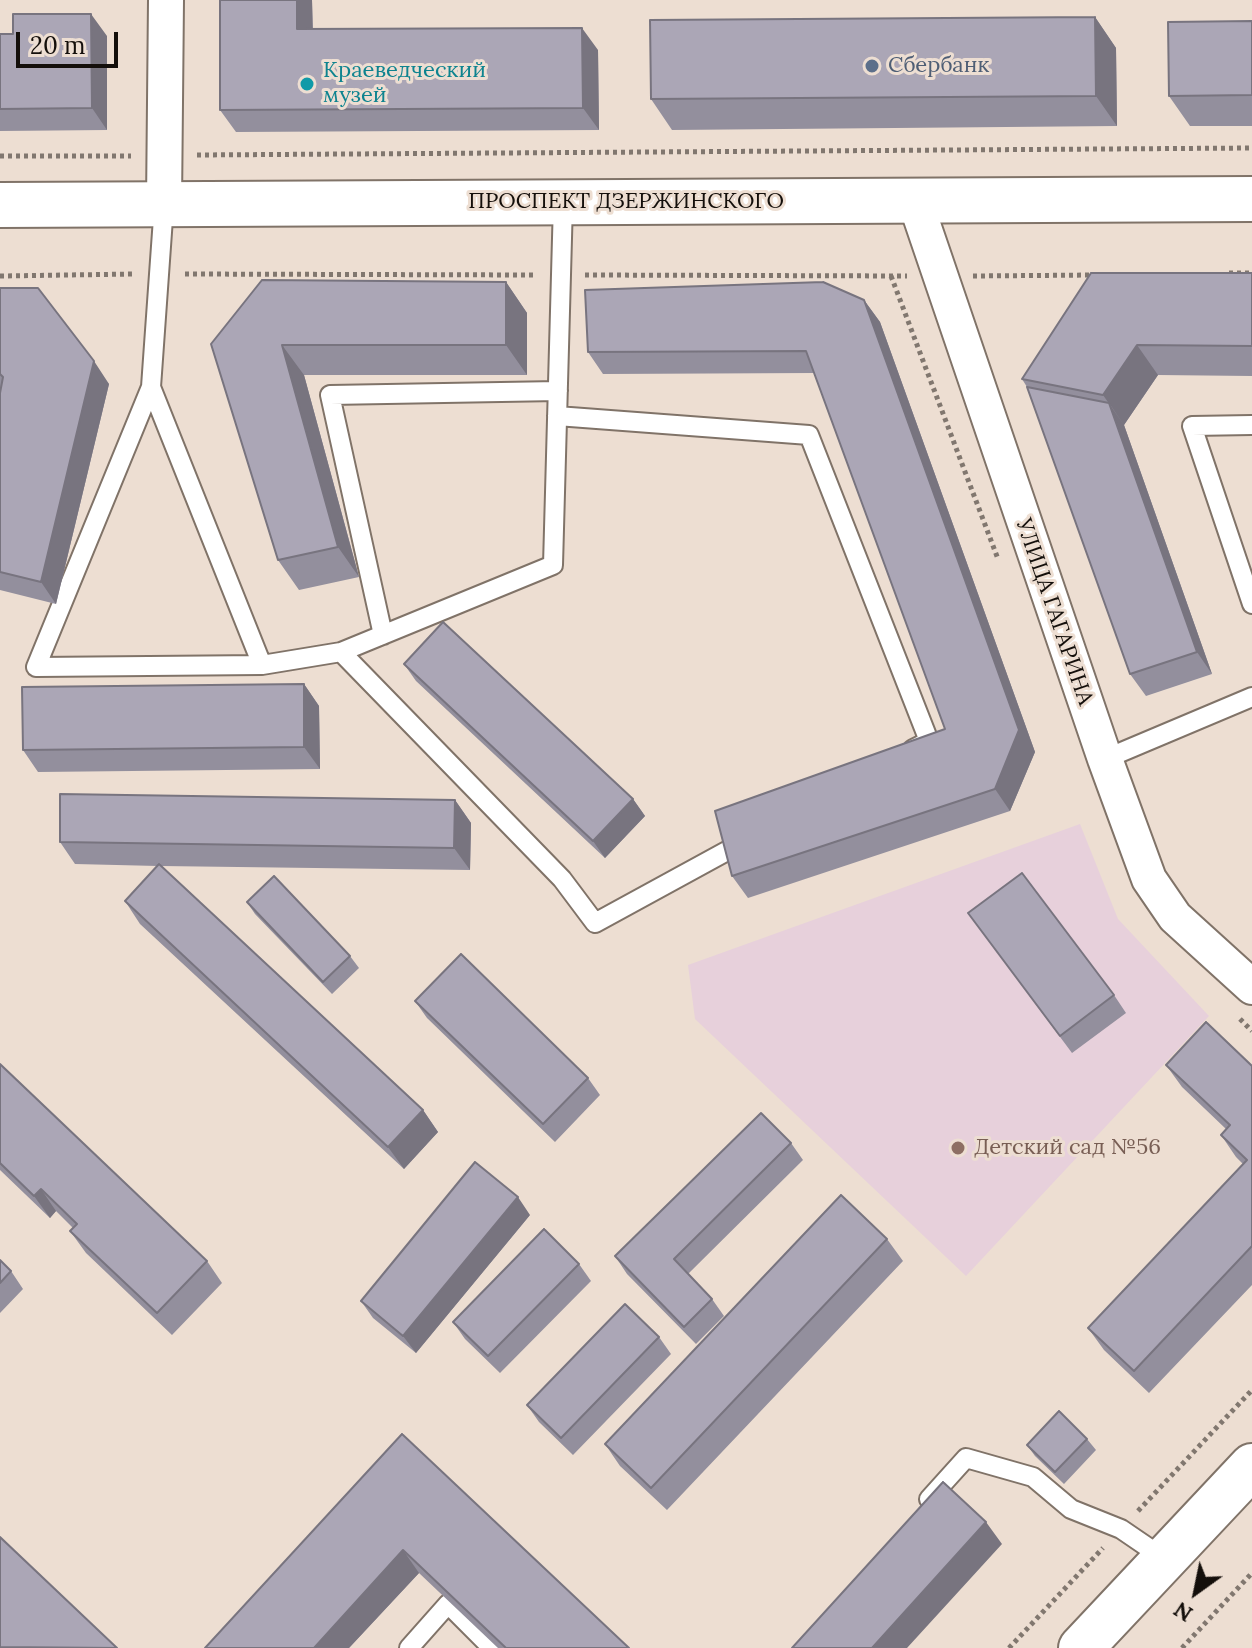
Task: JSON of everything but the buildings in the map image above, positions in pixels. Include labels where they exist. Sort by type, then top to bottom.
[{"type":"main road","name":"ПРОСПЕКТ ДЗЕРЖИНСКОГО","points":[[0,205],[1252,199]]},
{"type":"main road","points":[[1081,1648],[1252,1466]]},
{"type":"street","points":[[164,204],[166,0]]},
{"type":"street","name":"УЛИЦА ГАГАРИНА","points":[[915,201],[1105,759],[1149,879],[1175,917],[1252,987]]},
{"type":"lane","points":[[164,204],[151,387],[36,667],[262,665],[341,652],[553,565],[563,202]]},
{"type":"lane","points":[[151,387],[262,665]]},
{"type":"lane","points":[[383,635],[330,395],[558,391]]},
{"type":"lane","points":[[557,416],[809,435],[929,741],[901,756]]},
{"type":"lane","points":[[1252,425],[1192,426],[1252,604]]},
{"type":"lane","points":[[341,652],[562,879],[595,923],[762,832]]},
{"type":"lane","points":[[1105,759],[1252,697]]},
{"type":"lane","points":[[913,1517],[966,1458],[1033,1477],[1071,1509],[1121,1529],[1165,1559]]},
{"type":"lane","points":[[409,1648],[448,1604],[492,1648]]},
{"type":"path","points":[[0,156],[1252,148]]},
{"type":"path","points":[[1221,273],[1252,273]]},
{"type":"path","points":[[0,276],[1096,274]]},
{"type":"path","points":[[1182,1648],[1252,1573]]},
{"type":"shaded area","name":"Детский сад №56","points":[[1080,824],[1118,919],[1209,1016],[966,1276],[695,1019],[688,965]]},
{"type":"place","name":"Сбербанк","points":[[872,66]]},
{"type":"place","name":"Краеведческий музей","points":[[307,84]]},
{"type":"place","name":"Детский сад №56","points":[[958,1148]]}]
